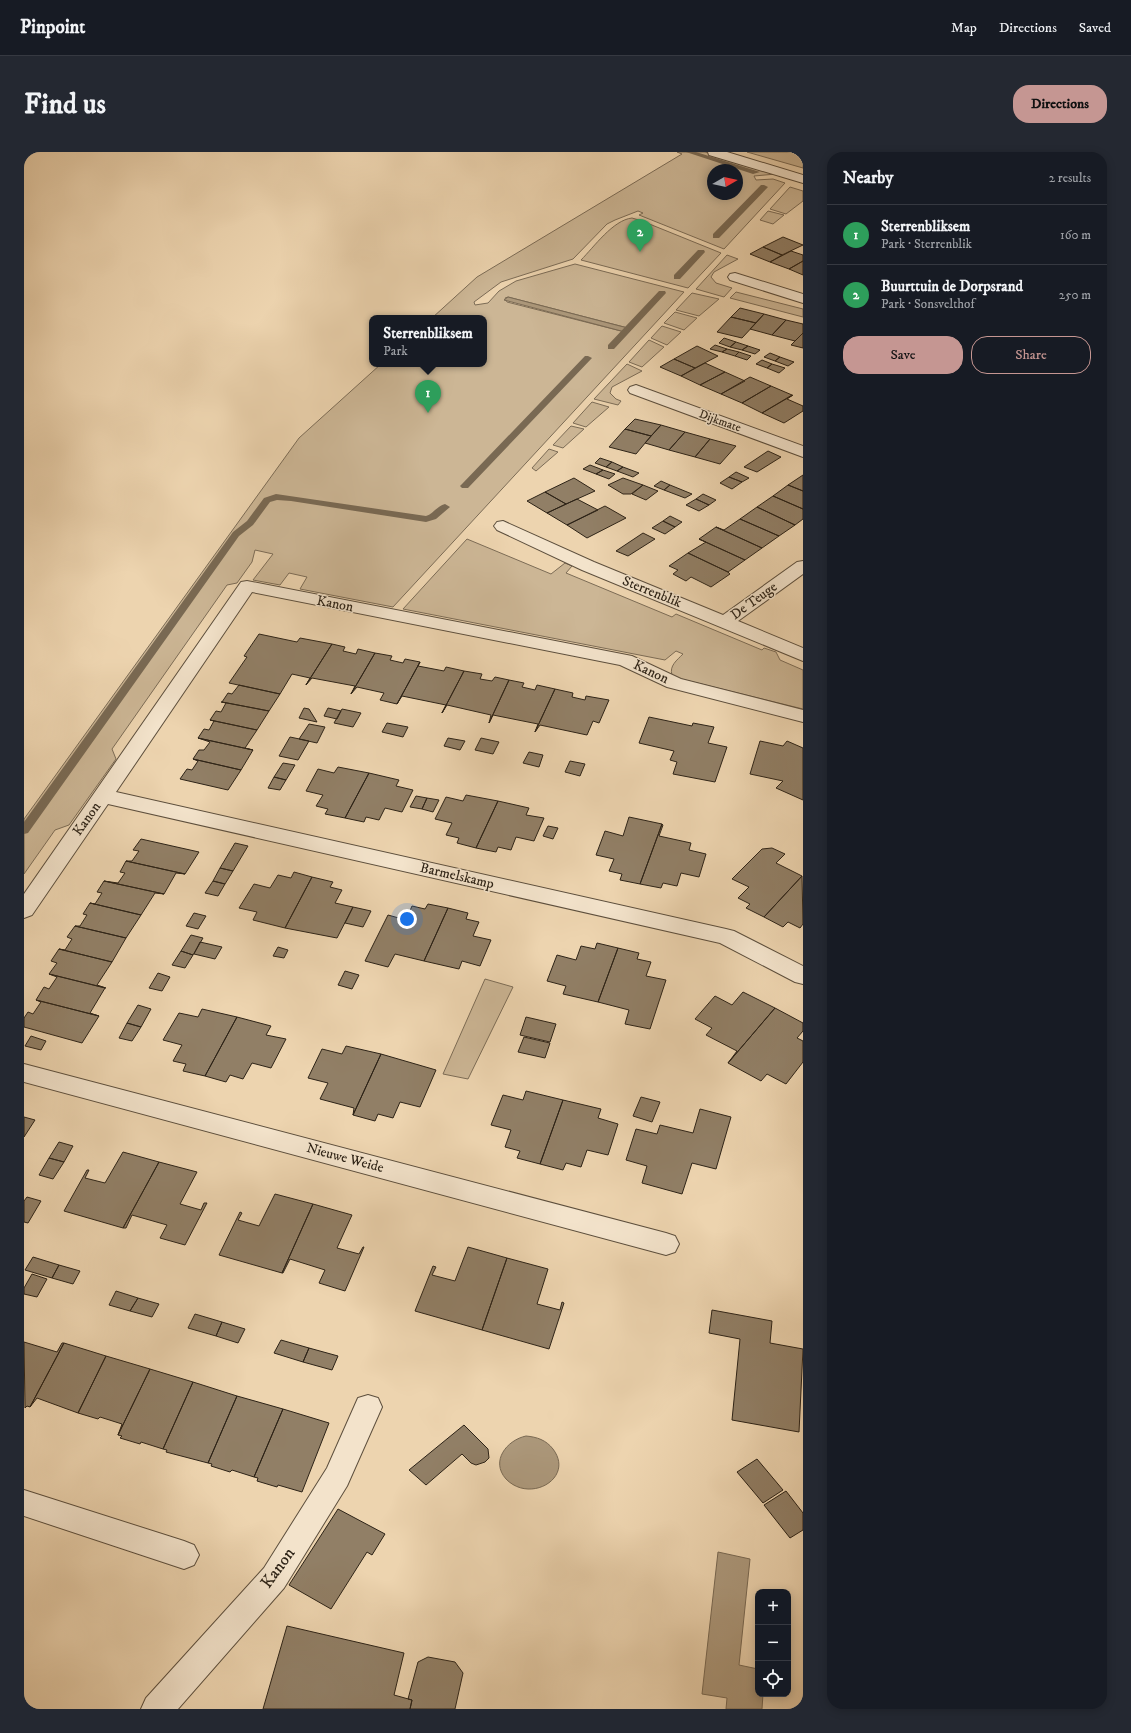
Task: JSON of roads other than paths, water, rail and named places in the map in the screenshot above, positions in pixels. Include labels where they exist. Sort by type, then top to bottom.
[{"type":"street","points":[[714,152],[803,179]]},
{"type":"street","points":[[735,277],[803,299]]},
{"type":"street","name":"Dijkmate","points":[[636,390],[803,452]]},
{"type":"street","name":"Sterrenblik","points":[[503,526],[588,566],[803,655]]},
{"type":"street","name":"De Teuge","points":[[725,622],[803,566]]},
{"type":"street","name":"Kanon","points":[[24,910],[247,586],[625,660],[674,683],[803,716]]},
{"type":"street","name":"Barmelskamp","points":[[103,796],[726,937],[803,976]]},
{"type":"street","name":"Nieuwe Weide","points":[[24,1073],[666,1244]]},
{"type":"street","name":"Kanon","points":[[157,1709],[274,1578],[337,1477],[368,1407]]},
{"type":"street","points":[[24,1503],[184,1555]]},
{"type":"waterway","points":[[689,152],[756,172]]},
{"type":"waterway","points":[[716,236],[764,187]]},
{"type":"waterway","points":[[677,277],[701,252]]},
{"type":"waterway","points":[[611,347],[662,293]]},
{"type":"waterway","points":[[465,486],[588,358]]},
{"type":"waterway","points":[[24,830],[236,534],[250,523],[267,500],[276,497],[291,498],[426,519],[433,517],[445,507]]},
{"type":"place","name":"Buurttuin de Dorpsrand","points":[[640,252]]},
{"type":"place","name":"Sterrenbliksem","points":[[428,413]]}]
